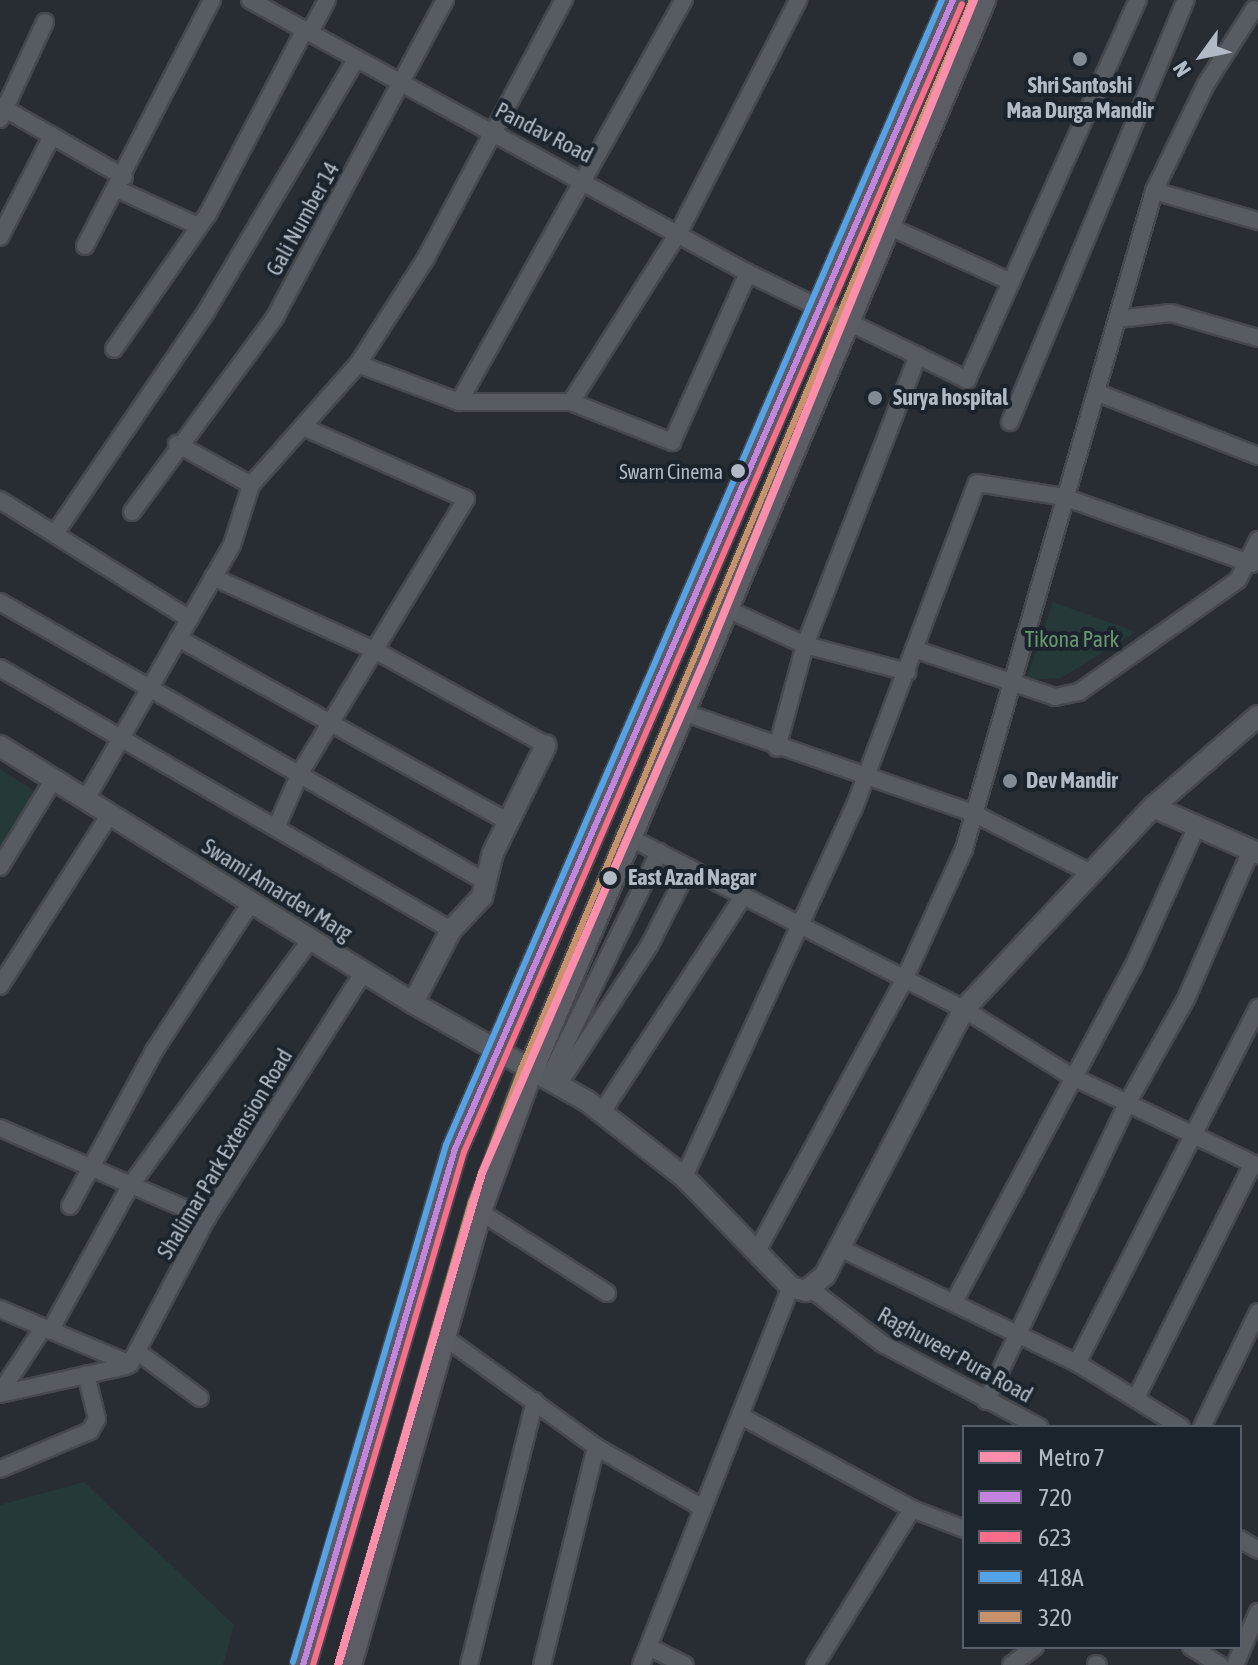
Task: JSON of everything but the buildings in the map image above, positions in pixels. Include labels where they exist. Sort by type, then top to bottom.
[{"type":"main road","points":[[303,1665],[455,1149],[498,1053],[808,303],[953,0]]},
{"type":"main road","points":[[349,1665],[447,1339],[479,1211],[545,1079],[625,835],[890,227],[983,0]]},
{"type":"street","points":[[85,246],[212,0]]},
{"type":"street","name":"Pandav Road","points":[[250,0],[495,133],[590,180],[748,273],[967,380],[1011,282]]},
{"type":"street","points":[[114,349],[196,225],[327,0]]},
{"type":"street","name":"Gali Number 14","points":[[132,512],[177,444],[275,317],[445,0]]},
{"type":"street","points":[[86,799],[213,577],[251,485],[307,429],[358,364],[495,133],[564,0]]},
{"type":"street","points":[[459,402],[590,180],[684,0]]},
{"type":"street","points":[[571,402],[679,232],[798,0]]},
{"type":"street","points":[[890,227],[1011,282],[1138,0]]},
{"type":"street","points":[[1010,422],[1186,0]]},
{"type":"street","points":[[757,1251],[905,978],[975,814],[1154,191],[1206,84],[1251,7]]},
{"type":"street","points":[[45,22],[2,111],[52,136],[120,183],[196,225]]},
{"type":"street","points":[[56,532],[206,312],[357,58]]},
{"type":"street","points":[[0,237],[52,136]]},
{"type":"street","points":[[1154,191],[1258,221]]},
{"type":"street","points":[[358,364],[459,402],[571,402],[672,442],[748,273]]},
{"type":"street","points":[[1118,319],[1171,313],[1258,338]]},
{"type":"street","points":[[777,748],[805,645],[918,355]]},
{"type":"street","points":[[1098,393],[1258,456]]},
{"type":"street","points":[[276,828],[300,773],[378,652],[466,499],[307,429]]},
{"type":"street","points":[[177,444],[251,485]]},
{"type":"street","points":[[684,1177],[802,925],[866,777],[977,483],[1064,497],[1252,564]]},
{"type":"street","points":[[0,500],[56,532],[190,619]]},
{"type":"street","points":[[914,649],[1055,697],[1079,692],[1252,564],[1258,540]]},
{"type":"street","points":[[213,577],[378,652],[546,745],[508,822],[482,897],[451,930],[413,1003]]},
{"type":"street","points":[[0,602],[486,882]]},
{"type":"street","points":[[725,608],[805,645],[907,672]]},
{"type":"street","points":[[178,638],[508,822]]},
{"type":"street","points":[[0,668],[122,736],[451,930]]},
{"type":"street","points":[[680,711],[777,748],[975,814],[1091,873]]},
{"type":"street","points":[[545,1079],[602,1112],[684,1177],[791,1287],[812,1290],[840,1248],[964,1009],[1153,807],[1258,716]]},
{"type":"street","name":"Swami Amardev Marg","points":[[0,746],[363,973],[545,1079]]},
{"type":"street","points":[[0,867],[54,779]]},
{"type":"street","points":[[986,1401],[1128,1102],[1186,999],[1254,852],[1153,807]]},
{"type":"street","points":[[0,986],[110,814]]},
{"type":"street","points":[[954,1302],[1071,1076],[1135,963],[1197,826]]},
{"type":"street","points":[[625,835],[964,1009],[1071,1076],[1255,1164],[1137,1396]]},
{"type":"street","points":[[545,1079],[659,852]]},
{"type":"street","points":[[545,1079],[649,946],[689,868]]},
{"type":"street","points":[[602,1112],[744,895]]},
{"type":"street","points":[[70,1206],[84,1168],[251,903]]},
{"type":"street","points":[[0,1394],[47,1330],[130,1186],[310,940]]},
{"type":"street","name":"Shalimar Park Extension Road","points":[[126,1366],[138,1352],[207,1218],[363,973]]},
{"type":"street","points":[[1077,1363],[1258,1007]]},
{"type":"street","points":[[0,1128],[84,1168],[207,1218]]},
{"type":"street","points":[[479,1211],[607,1293]]},
{"type":"street","points":[[840,1248],[1077,1363],[1137,1396],[1178,1425]]},
{"type":"street","points":[[641,1665],[701,1507],[741,1416],[791,1287]]},
{"type":"street","name":"Raghuveer Pura Road","points":[[812,1290],[883,1344],[1030,1425]]},
{"type":"street","points":[[0,1309],[126,1366]]},
{"type":"street","points":[[1203,1425],[1258,1312]]},
{"type":"street","points":[[447,1339],[596,1447],[701,1507]]},
{"type":"street","points":[[138,1352],[200,1398]]},
{"type":"street","points":[[0,1394],[126,1366]]},
{"type":"street","points":[[0,1469],[90,1431],[97,1419],[86,1374]]},
{"type":"street","points":[[469,1665],[535,1401]]},
{"type":"street","points":[[741,1416],[912,1509],[962,1528]]},
{"type":"street","points":[[542,1665],[596,1447]]},
{"type":"street","points":[[820,1664],[912,1509]]},
{"type":"street","points":[[1242,1649],[1258,1612]]},
{"type":"street","points":[[649,1647],[685,1665]]},
{"type":"street","points":[[1011,1665],[1032,1649]]},
{"type":"street","points":[[1194,1649],[1220,1665]]},
{"type":"green space","name":"Tikona Park","points":[[1053,602],[1136,632],[1061,678],[1026,680]]},
{"type":"green space","points":[[0,769],[36,792],[0,849]]},
{"type":"green space","points":[[84,1482],[234,1625],[223,1665],[0,1665],[0,1505]]},
{"type":"metro line","name":"7","points":[[338,1665],[482,1173],[704,662],[974,0]]},
{"type":"transit line","name":"418A","points":[[293,1662],[446,1145],[942,0]]},
{"type":"transit line","name":"720","points":[[303,1665],[455,1149],[953,0]]},
{"type":"transit line","name":"320","points":[[339,1662],[471,1202],[521,1069],[972,0]]},
{"type":"transit line","name":"623","points":[[313,1665],[464,1152],[962,4]]},
{"type":"place","name":"Shri Santoshi Maa Durga Mandir","points":[[1080,59]]},
{"type":"place","name":"Surya hospital","points":[[875,398]]},
{"type":"place","name":"Swarn Cinema","points":[[738,471]]},
{"type":"place","name":"Dev Mandir","points":[[1010,781]]},
{"type":"place","name":"East Azad Nagar","points":[[610,878]]}]
